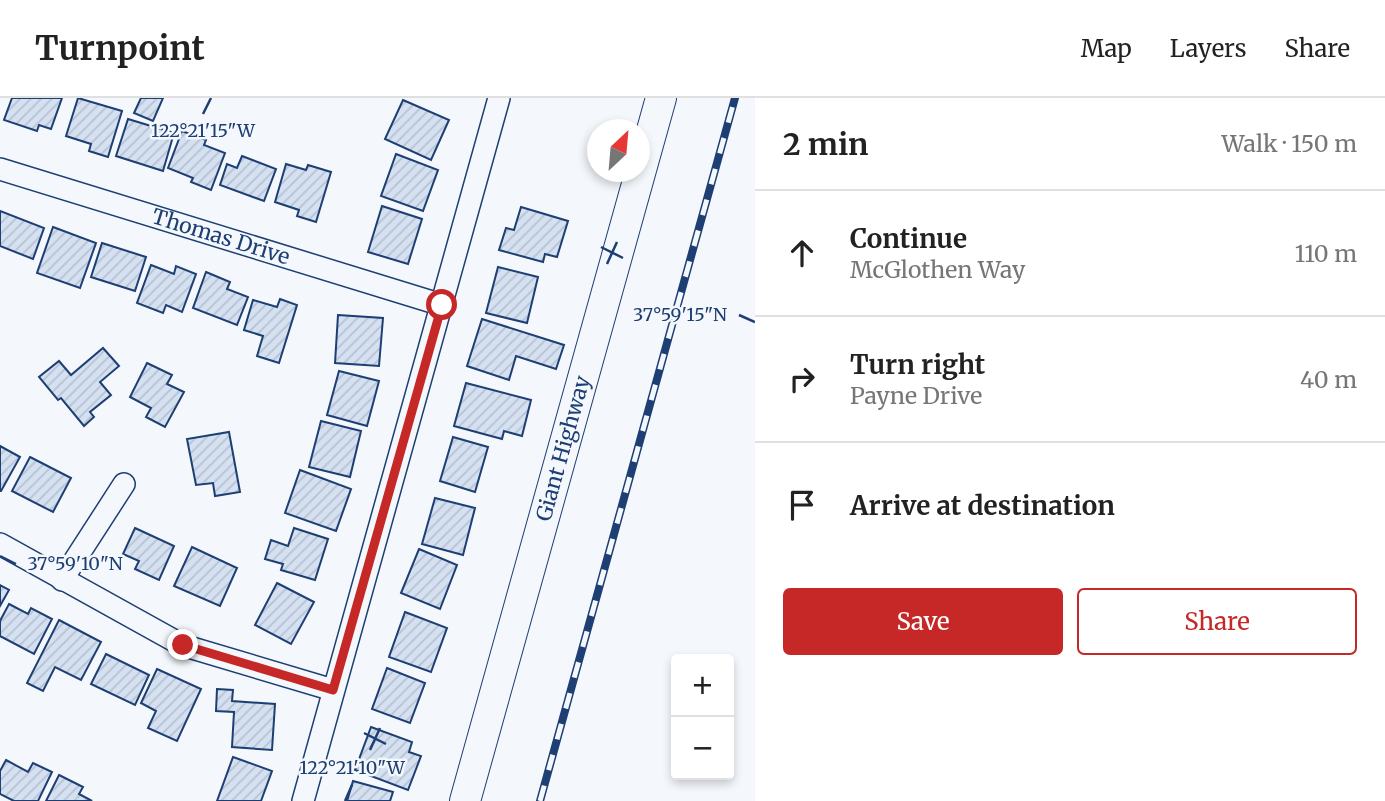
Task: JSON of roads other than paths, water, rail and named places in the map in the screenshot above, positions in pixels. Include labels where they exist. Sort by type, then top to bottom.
[{"type":"street","points":[[303,801],[499,98]]},
{"type":"street","name":"Giant Highway","points":[[465,801],[661,98]]},
{"type":"street","name":"Thomas Drive","points":[[0,169],[442,305]]},
{"type":"street","points":[[62,580],[124,484]]},
{"type":"street","points":[[0,544],[183,645],[333,690]]},
{"type":"railway","points":[[540,801],[735,98]]}]
